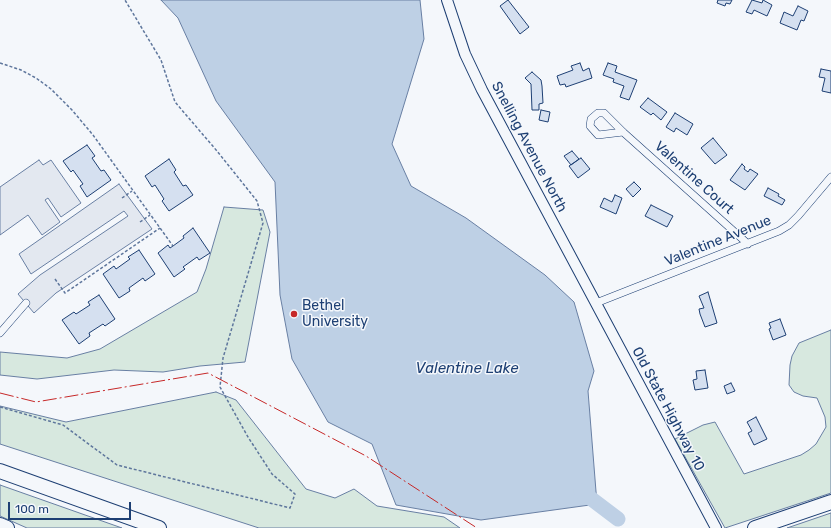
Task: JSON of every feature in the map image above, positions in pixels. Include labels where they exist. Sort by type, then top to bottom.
[{"type":"highway","points":[[0,471],[159,528]]},
{"type":"highway","points":[[758,527],[831,502]]},
{"type":"highway","points":[[138,520],[170,528]]},
{"type":"highway","points":[[0,525],[7,528]]},
{"type":"street","name":"Snelling Avenue North","points":[[447,0],[465,54],[482,90],[596,303]]},
{"type":"street","name":"Valentine Court","points":[[622,132],[748,244]]},
{"type":"street","name":"Valentine Avenue","points":[[596,303],[779,231],[789,225],[831,177]]},
{"type":"street","points":[[0,333],[26,303]]},
{"type":"street","name":"Old State Highway 10","points":[[596,303],[716,528]]},
{"type":"path","points":[[0,407],[63,426],[117,465],[290,508],[295,494],[272,474],[248,437],[220,387],[223,358],[263,223],[257,202],[218,151],[175,102],[161,60],[125,0]]},
{"type":"path","points":[[0,63],[21,70],[51,89],[72,110],[89,130],[173,246]]},
{"type":"path","points":[[122,198],[132,190]]},
{"type":"path","points":[[140,222],[150,215]]},
{"type":"path","points":[[55,279],[65,293],[160,228]]},
{"type":"shaded area","points":[[39,160],[43,165],[51,160],[81,203],[61,217],[48,198],[45,200],[60,222],[42,235],[28,215],[0,235],[0,187]]},
{"type":"shaded area","points":[[119,184],[152,229],[56,293],[34,313],[18,294],[40,275],[128,216],[124,211],[31,274],[19,254]]},
{"type":"shaded area","points":[[224,207],[263,210],[270,232],[245,362],[200,366],[163,372],[114,370],[37,379],[0,375],[0,352],[67,358],[100,349],[197,292],[206,269]]},
{"type":"shaded area","points":[[831,330],[831,493],[725,528],[675,439],[703,425],[715,422],[744,474],[801,455],[809,450],[816,444],[826,427],[825,417],[817,398],[803,396],[794,392],[789,385],[790,365],[792,356],[799,343]]},
{"type":"shaded area","points":[[216,392],[236,400],[306,489],[335,498],[354,489],[377,506],[444,517],[460,528],[259,528],[0,444],[0,406],[66,422]]},
{"type":"shaded area","points":[[0,485],[122,528],[27,528],[0,516]]},
{"type":"shaded area","points":[[831,513],[831,528],[787,528]]},
{"type":"water","name":"Valentine Lake","points":[[161,0],[420,0],[424,39],[392,144],[411,186],[466,218],[545,275],[574,302],[594,371],[588,391],[597,504],[481,520],[396,505],[372,444],[328,422],[292,359],[280,295],[275,182],[216,101],[178,18]]},
{"type":"building","points":[[508,0],[529,27],[520,34],[500,6]]},
{"type":"building","points":[[718,0],[732,0],[730,4],[726,3],[725,6],[717,3]]},
{"type":"building","points":[[752,0],[762,3],[763,0],[772,5],[767,16],[754,10],[752,14],[746,12]]},
{"type":"building","points":[[798,6],[808,11],[804,21],[801,20],[797,30],[780,23],[784,12],[793,16]]},
{"type":"building","points":[[580,63],[583,71],[589,68],[592,78],[566,87],[565,84],[560,85],[557,76],[573,70],[571,66]]},
{"type":"building","points":[[608,63],[617,66],[615,72],[637,80],[629,100],[620,97],[624,86],[613,82],[614,79],[603,75]]},
{"type":"building","points":[[821,69],[831,71],[831,93],[822,91],[825,78],[819,77]]},
{"type":"building","points":[[532,72],[541,80],[543,103],[539,104],[539,110],[532,110],[531,84],[525,78]]},
{"type":"building","points":[[648,98],[667,112],[661,120],[653,113],[651,115],[640,107]]},
{"type":"building","points":[[541,110],[550,112],[548,122],[539,120]]},
{"type":"building","points":[[675,113],[693,124],[687,135],[676,128],[674,132],[666,127]]},
{"type":"building","points":[[713,138],[727,155],[715,164],[701,148]]},
{"type":"building","points":[[87,145],[95,156],[92,158],[101,171],[104,170],[111,180],[87,197],[80,186],[83,184],[73,170],[71,172],[63,161]]},
{"type":"building","points":[[572,151],[579,159],[571,165],[564,156]]},
{"type":"building","points":[[581,158],[590,169],[578,178],[569,166]]},
{"type":"building","points":[[169,159],[176,170],[174,172],[183,186],[186,185],[193,195],[169,211],[162,201],[164,199],[155,185],[152,187],[145,176]]},
{"type":"building","points":[[742,164],[745,167],[744,169],[748,172],[750,169],[758,174],[745,190],[730,180]]},
{"type":"building","points":[[634,182],[641,189],[633,197],[626,189]]},
{"type":"building","points":[[768,188],[779,194],[778,196],[785,200],[782,205],[764,196]]},
{"type":"building","points":[[615,195],[622,198],[616,214],[600,207],[604,198],[612,202]]},
{"type":"building","points":[[651,205],[673,216],[667,227],[645,216]]},
{"type":"building","points":[[193,228],[210,253],[199,260],[197,257],[183,267],[185,269],[174,277],[158,253],[168,245],[170,248],[173,246],[184,238],[183,236]]},
{"type":"building","points":[[139,250],[155,274],[145,281],[143,278],[129,288],[130,291],[119,298],[103,274],[114,266],[116,269],[130,259],[128,257]]},
{"type":"building","points":[[708,292],[717,323],[705,327],[699,309],[704,308],[699,296]]},
{"type":"building","points":[[99,295],[115,319],[105,326],[103,324],[89,333],[90,336],[79,344],[62,320],[74,312],[76,314],[90,305],[88,302]]},
{"type":"building","points":[[780,319],[786,335],[773,340],[769,329],[771,328],[769,323]]},
{"type":"building","points":[[705,370],[708,388],[695,390],[693,380],[697,379],[696,371]]},
{"type":"building","points":[[731,383],[735,391],[727,394],[724,386]]},
{"type":"building","points":[[756,417],[767,439],[754,445],[748,433],[752,431],[747,422]]},
{"type":"waterway","points":[[581,491],[618,519]]},
{"type":"power","points":[[0,393],[36,402],[208,373],[366,456],[477,528]]},
{"type":"place","name":"Bethel University","points":[[294,314]]}]
